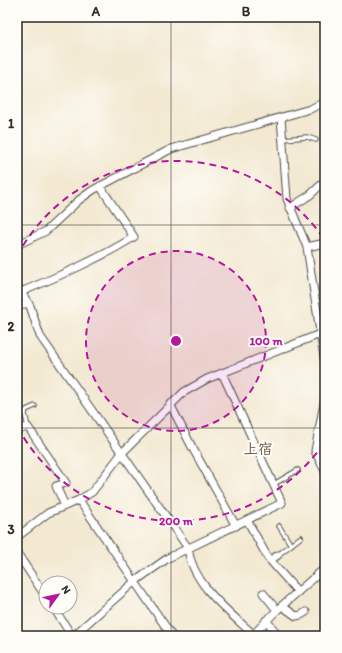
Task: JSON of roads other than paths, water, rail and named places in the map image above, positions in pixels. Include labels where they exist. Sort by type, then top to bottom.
[{"type":"street","points":[[17,245],[46,232],[79,200],[100,186],[171,149],[310,109],[325,102]]},
{"type":"street","points":[[282,117],[287,199],[307,247],[325,364]]},
{"type":"street","points":[[290,208],[310,195],[325,181]]},
{"type":"street","points":[[100,186],[134,237],[107,254],[79,268],[19,288],[28,303],[40,336],[188,548],[191,559],[206,590],[252,635],[279,608],[325,568]]},
{"type":"street","points":[[307,247],[325,243]]},
{"type":"street","points":[[17,306],[28,303]]},
{"type":"street","points":[[17,537],[48,513],[79,500],[92,492],[122,453],[170,404],[184,392],[222,373],[320,334]]},
{"type":"street","points":[[59,615],[73,636],[134,582],[168,558],[282,503],[222,373]]},
{"type":"street","points":[[325,398],[315,451],[325,471]]},
{"type":"street","points":[[170,404],[236,526]]},
{"type":"street","points":[[17,430],[28,427],[66,482],[56,486],[65,506]]},
{"type":"street","points":[[79,500],[172,636]]},
{"type":"street","points":[[247,520],[262,549],[298,592]]},
{"type":"street","points":[[17,553],[38,585]]},
{"type":"street","points":[[271,560],[278,554]]},
{"type":"street","points":[[263,593],[279,608],[296,616],[301,616],[306,612]]},
{"type":"street","points":[[266,620],[279,636]]},
{"type":"lane","points":[[283,139],[307,137],[316,140]]},
{"type":"lane","points":[[28,427],[25,414],[26,410],[35,406]]},
{"type":"lane","points":[[274,484],[298,470]]},
{"type":"lane","points":[[279,526],[291,545]]},
{"type":"lane","points":[[278,554],[301,537]]},
{"type":"district","name":"上宿","points":[[258,449]]}]
